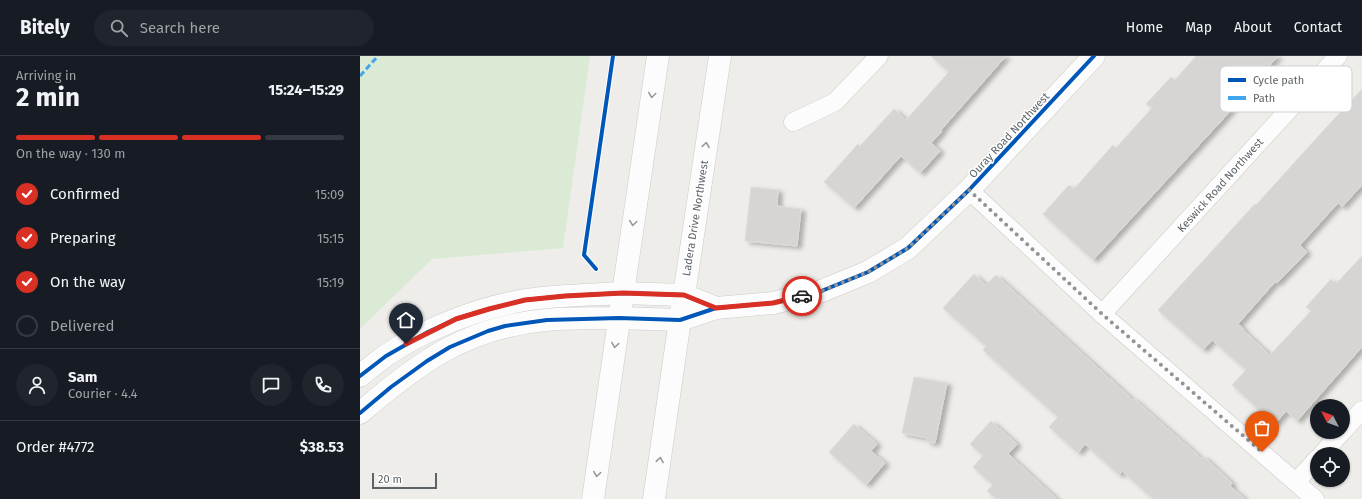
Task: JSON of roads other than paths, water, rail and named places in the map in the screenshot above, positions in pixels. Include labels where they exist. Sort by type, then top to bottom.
[{"type":"main road","points":[[593,499],[658,56]]},
{"type":"main road","name":"Ladera Drive Northwest","points":[[654,499],[720,56]]},
{"type":"main road","name":"Ouray Road Northwest","points":[[360,413],[391,387],[427,361],[450,347],[488,331],[511,325],[547,320],[619,318],[680,320],[716,308],[773,303],[819,292],[868,272],[908,248],[969,190],[1094,56]]},
{"type":"main road","name":"Ouray Road Northwest","points":[[360,376],[386,356],[428,332],[456,319],[525,300],[623,293],[684,295],[716,308]]},
{"type":"street","points":[[792,122],[835,102],[879,56]]},
{"type":"street","name":"Keswick Road Northwest","points":[[1329,66],[1338,56]]},
{"type":"street","name":"Keswick Road Northwest","points":[[1102,314],[1287,112]]},
{"type":"street","points":[[969,190],[1102,314],[1315,499]]},
{"type":"street","points":[[1350,423],[1362,410]]},
{"type":"street","points":[[1328,447],[1335,439]]},
{"type":"street","points":[[1296,482],[1310,467]]}]
